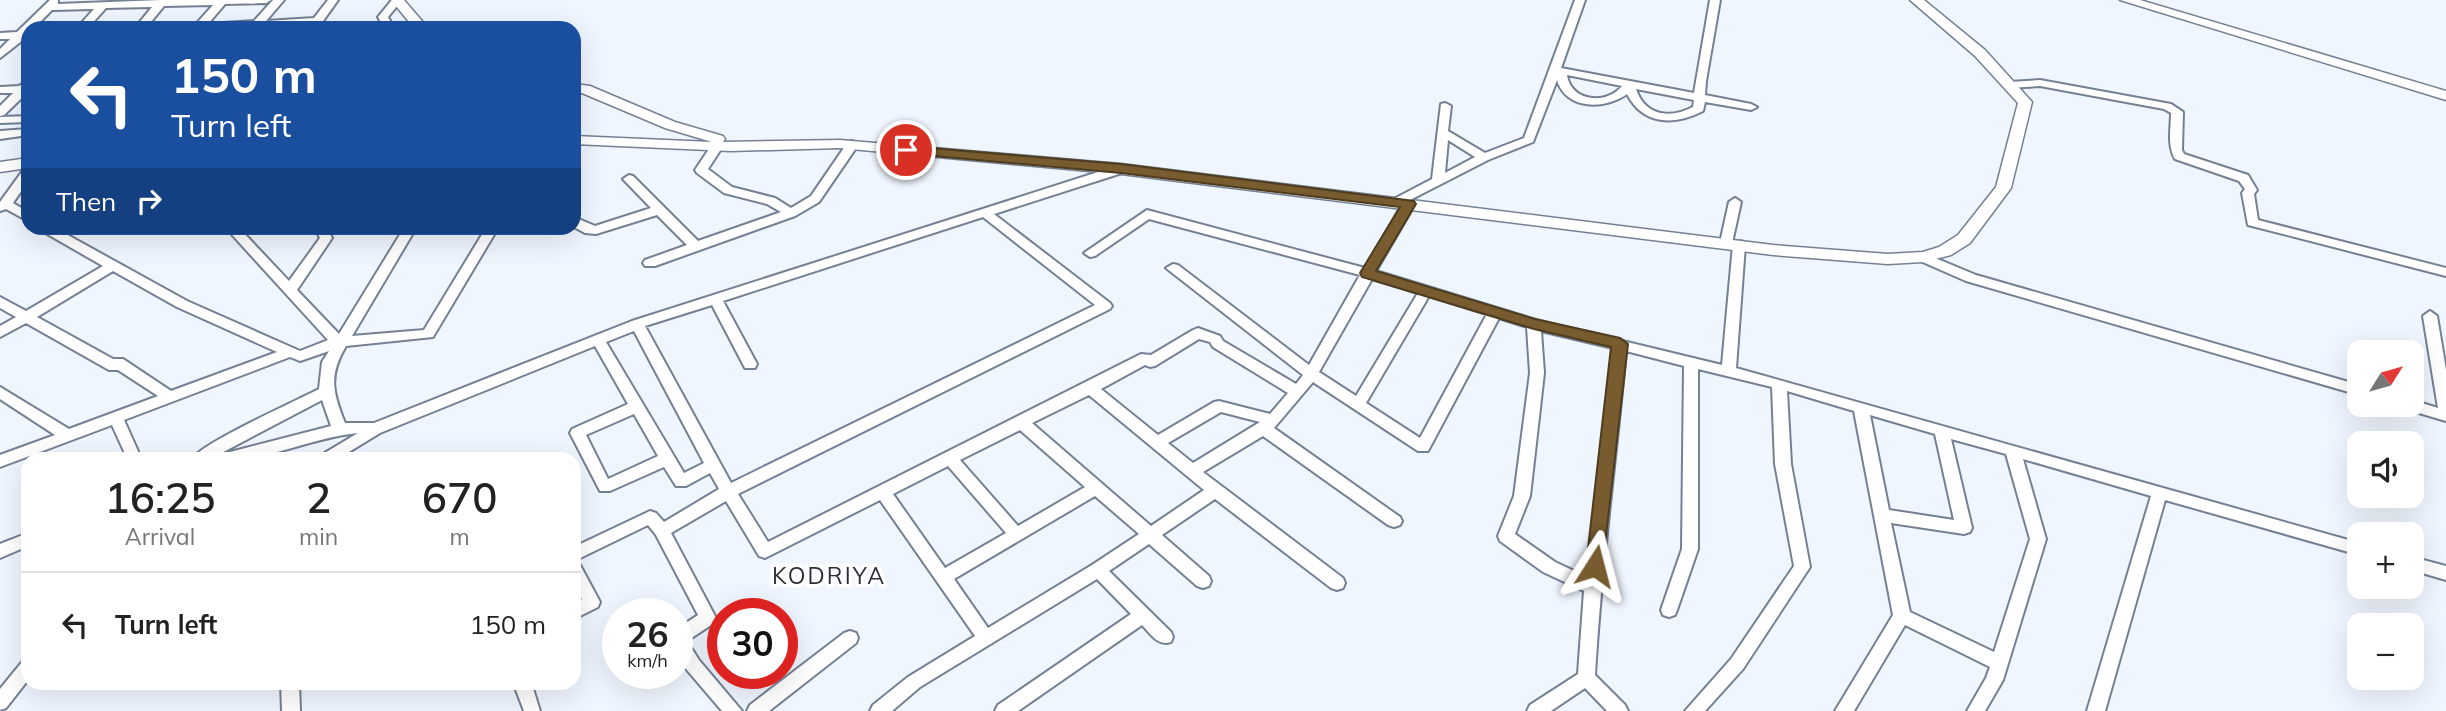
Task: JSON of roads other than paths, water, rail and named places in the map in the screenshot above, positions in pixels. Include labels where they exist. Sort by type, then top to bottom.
[{"type":"street","points":[[37,21],[52,4],[266,0]]},
{"type":"street","points":[[260,21],[279,0]]},
{"type":"street","points":[[317,21],[333,0]]},
{"type":"street","points":[[385,21],[383,17],[396,0],[412,21]]},
{"type":"street","points":[[1192,471],[1268,424],[1296,391],[1351,307],[1403,203],[1438,179],[1485,157],[1529,141],[1559,70],[1580,0]]},
{"type":"street","points":[[1629,84],[1641,108],[1658,117],[1675,120],[1699,109],[1698,97],[1715,0]]},
{"type":"street","points":[[581,140],[717,146],[852,145],[1121,169],[1845,257],[1923,257],[1945,251],[1964,239],[2003,187],[2025,102],[1980,53],[1916,0]]},
{"type":"street","points":[[2126,0],[2446,96]]},
{"type":"street","points":[[204,21],[222,1]]},
{"type":"street","points":[[146,21],[161,3]]},
{"type":"street","points":[[88,21],[103,5]]},
{"type":"street","points":[[0,36],[21,35]]},
{"type":"street","points":[[0,55],[21,38]]},
{"type":"street","points":[[1559,70],[1566,91],[1588,102],[1611,100],[1622,95],[1629,84]]},
{"type":"street","points":[[1559,70],[1751,107]]},
{"type":"street","points":[[2009,85],[2040,83],[2167,106],[2178,111],[2176,150],[2179,156],[2244,178],[2250,190],[2248,193],[2252,222],[2446,272]]},
{"type":"street","points":[[0,90],[21,88]]},
{"type":"street","points":[[581,89],[670,125],[715,139],[756,144]]},
{"type":"street","points":[[0,113],[21,92]]},
{"type":"street","points":[[1438,179],[1445,106]]},
{"type":"street","points":[[0,120],[21,119]]},
{"type":"street","points":[[1442,132],[1485,157]]},
{"type":"street","points":[[0,135],[21,133]]},
{"type":"street","points":[[650,263],[791,213],[815,199],[852,145]]},
{"type":"street","points":[[717,146],[701,170],[727,190],[771,201],[791,213]]},
{"type":"street","points":[[0,167],[21,164]]},
{"type":"street","points":[[338,452],[375,429],[637,324],[1121,169]]},
{"type":"street","points":[[629,178],[696,247]]},
{"type":"street","points":[[21,181],[3,205],[21,214]]},
{"type":"street","points":[[1729,371],[1735,202]]},
{"type":"street","points":[[581,225],[589,230],[596,230],[658,210]]},
{"type":"street","points":[[662,531],[729,491],[1105,306],[985,213]]},
{"type":"street","points":[[1090,253],[1147,215],[1367,273],[1534,324],[1779,384],[2347,546]]},
{"type":"street","points":[[58,235],[111,267],[182,304],[300,356],[338,342],[428,334],[488,235]]},
{"type":"street","points":[[238,235],[338,342]]},
{"type":"street","points":[[289,291],[326,238],[324,235]]},
{"type":"street","points":[[340,429],[326,393],[329,362],[338,342],[406,235]]},
{"type":"street","points":[[1923,257],[1971,278],[2347,387]]},
{"type":"street","points":[[0,331],[111,267]]},
{"type":"street","points":[[1172,268],[1310,373],[1423,447],[1495,313]]},
{"type":"street","points":[[1359,403],[1425,292]]},
{"type":"street","points":[[715,298],[750,364]]},
{"type":"street","points":[[0,302],[170,397]]},
{"type":"street","points":[[2424,408],[2446,414],[2430,316]]},
{"type":"street","points":[[637,324],[704,444],[711,467],[729,491],[765,551],[1198,333],[1215,339],[1218,344],[1296,391]]},
{"type":"street","points":[[1534,324],[1537,373],[1522,496],[1506,536],[1549,567],[1592,587]]},
{"type":"street","points":[[598,339],[681,482],[711,467]]},
{"type":"street","points":[[1619,711],[1586,678],[1592,587],[1602,523],[1620,344]]},
{"type":"street","points":[[24,452],[290,352]]},
{"type":"street","points":[[1669,610],[1690,549],[1691,362]]},
{"type":"street","points":[[1694,711],[1737,664],[1802,567],[1783,464],[1779,384]]},
{"type":"street","points":[[1090,388],[1215,491],[1338,583]]},
{"type":"street","points":[[0,392],[68,436]]},
{"type":"street","points":[[213,452],[326,393]]},
{"type":"street","points":[[637,406],[578,433],[605,487],[667,459]]},
{"type":"street","points":[[1157,443],[1219,406],[1268,424],[1394,521]]},
{"type":"street","points":[[1844,711],[1902,616],[1861,408]]},
{"type":"street","points":[[116,418],[131,452]]},
{"type":"street","points":[[1022,423],[1203,581]]},
{"type":"street","points":[[253,452],[340,429],[375,429]]},
{"type":"street","points":[[1882,515],[1964,528],[1942,431]]},
{"type":"street","points":[[1976,711],[1994,680],[2038,539],[2013,452]]},
{"type":"street","points":[[0,461],[21,453]]},
{"type":"street","points":[[950,458],[1016,534]]},
{"type":"street","points":[[943,577],[1096,489]]},
{"type":"street","points":[[880,711],[914,682],[984,636],[1151,536],[1215,491]]},
{"type":"street","points":[[883,492],[984,636]]},
{"type":"street","points":[[2096,711],[2159,494]]},
{"type":"street","points":[[581,551],[650,517],[662,531],[708,618],[693,628]]},
{"type":"street","points":[[0,551],[21,542]]},
{"type":"street","points":[[2424,567],[2446,573]]},
{"type":"street","points":[[1098,569],[1164,637]]},
{"type":"street","points":[[581,582],[592,602],[581,608]]},
{"type":"street","points":[[1004,711],[1143,615]]},
{"type":"street","points":[[1902,616],[1999,663]]},
{"type":"street","points":[[756,711],[850,638]]},
{"type":"street","points":[[693,665],[733,711]]},
{"type":"street","points":[[0,702],[21,676]]},
{"type":"street","points":[[1536,711],[1586,678]]},
{"type":"street","points":[[290,690],[291,711]]},
{"type":"street","points":[[525,690],[532,709]]},
{"type":"district","name":"KODRIYA","points":[[829,575]]}]
